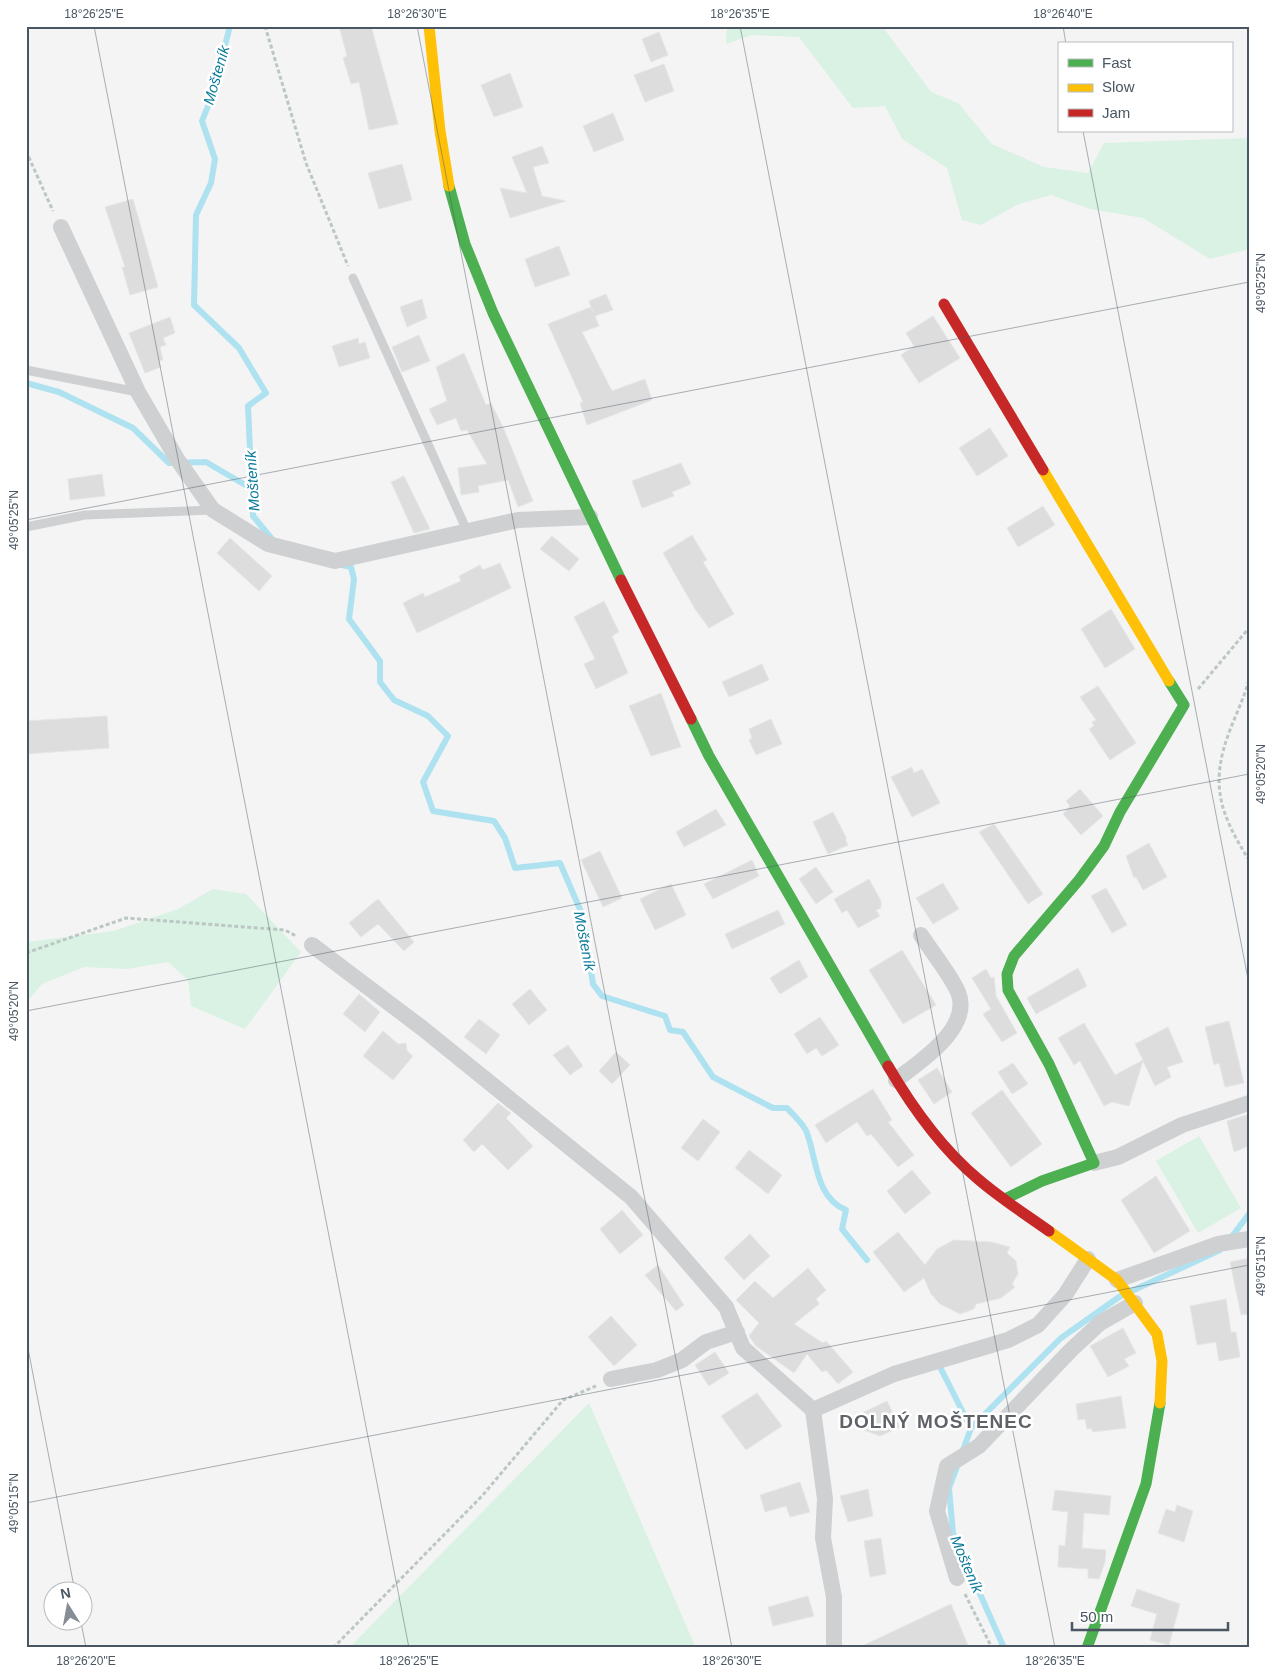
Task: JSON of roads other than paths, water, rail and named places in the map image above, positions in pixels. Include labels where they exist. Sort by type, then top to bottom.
[{"type":"street","points":[[429,26],[435,94],[447,173],[465,244],[493,313],[590,517],[709,756],[896,1080],[941,1144],[960,1164],[1119,1283],[1157,1334],[1162,1361],[1162,1393],[1146,1484],[1087,1648]]},
{"type":"street","points":[[61,227],[138,392],[180,464],[213,510],[268,544],[343,559],[468,533],[518,520],[590,517]]},
{"type":"street","points":[[944,304],[1184,705],[1120,812],[1104,846],[1079,880],[1014,956],[1007,974],[1008,990],[1049,1064],[1094,1163]]},
{"type":"street","points":[[896,1080],[942,1044],[960,1013],[959,993],[920,934]]},
{"type":"street","points":[[312,945],[422,1028],[631,1197],[726,1307],[743,1348],[813,1410],[825,1499],[822,1538],[834,1597],[834,1648]]},
{"type":"street","points":[[1005,1199],[1042,1181],[1094,1163],[1118,1157],[1182,1125],[1249,1102]]},
{"type":"street","points":[[1119,1283],[1218,1244],[1243,1240]]},
{"type":"street","points":[[813,1410],[894,1374],[1008,1340],[1038,1325],[1065,1295],[1088,1259]]},
{"type":"street","points":[[957,1578],[937,1511],[947,1466],[979,1446],[1100,1322],[1135,1303]]},
{"type":"street","points":[[611,1379],[657,1370],[682,1360],[706,1342],[736,1332]]},
{"type":"lane","points":[[353,278],[468,533]]},
{"type":"lane","points":[[26,370],[138,392]]},
{"type":"lane","points":[[26,527],[85,515],[213,510]]},
{"type":"waterway","name":"Mošteník","points":[[230,26],[212,96],[202,121],[215,159],[211,183],[196,215],[194,305],[239,348],[266,393],[248,406],[253,516],[272,539]]},
{"type":"waterway","points":[[26,383],[59,392],[133,428],[169,463],[206,462],[252,489]]},
{"type":"waterway","name":"Mošteník","points":[[342,565],[351,567],[354,579],[349,619],[380,661],[380,682],[394,700],[428,716],[448,736],[423,782],[433,811],[494,821],[505,838],[515,868],[560,863],[582,914],[593,984],[602,996],[665,1016],[670,1030],[683,1032],[713,1077],[773,1108],[787,1108],[806,1130],[819,1177],[828,1196],[846,1210],[842,1229],[867,1260]]},
{"type":"waterway","points":[[1230,1239],[1249,1214]]},
{"type":"waterway","points":[[971,1428],[1061,1338],[1119,1297],[1220,1250]]},
{"type":"waterway","name":"Mošteník","points":[[940,1367],[971,1428],[962,1453]]},
{"type":"waterway","name":"Mošteník","points":[[958,1464],[949,1488],[953,1533],[1004,1648]]},
{"type":"district","name":"DOLNÝ MOŠTENEC","points":[[936,1421]]}]
